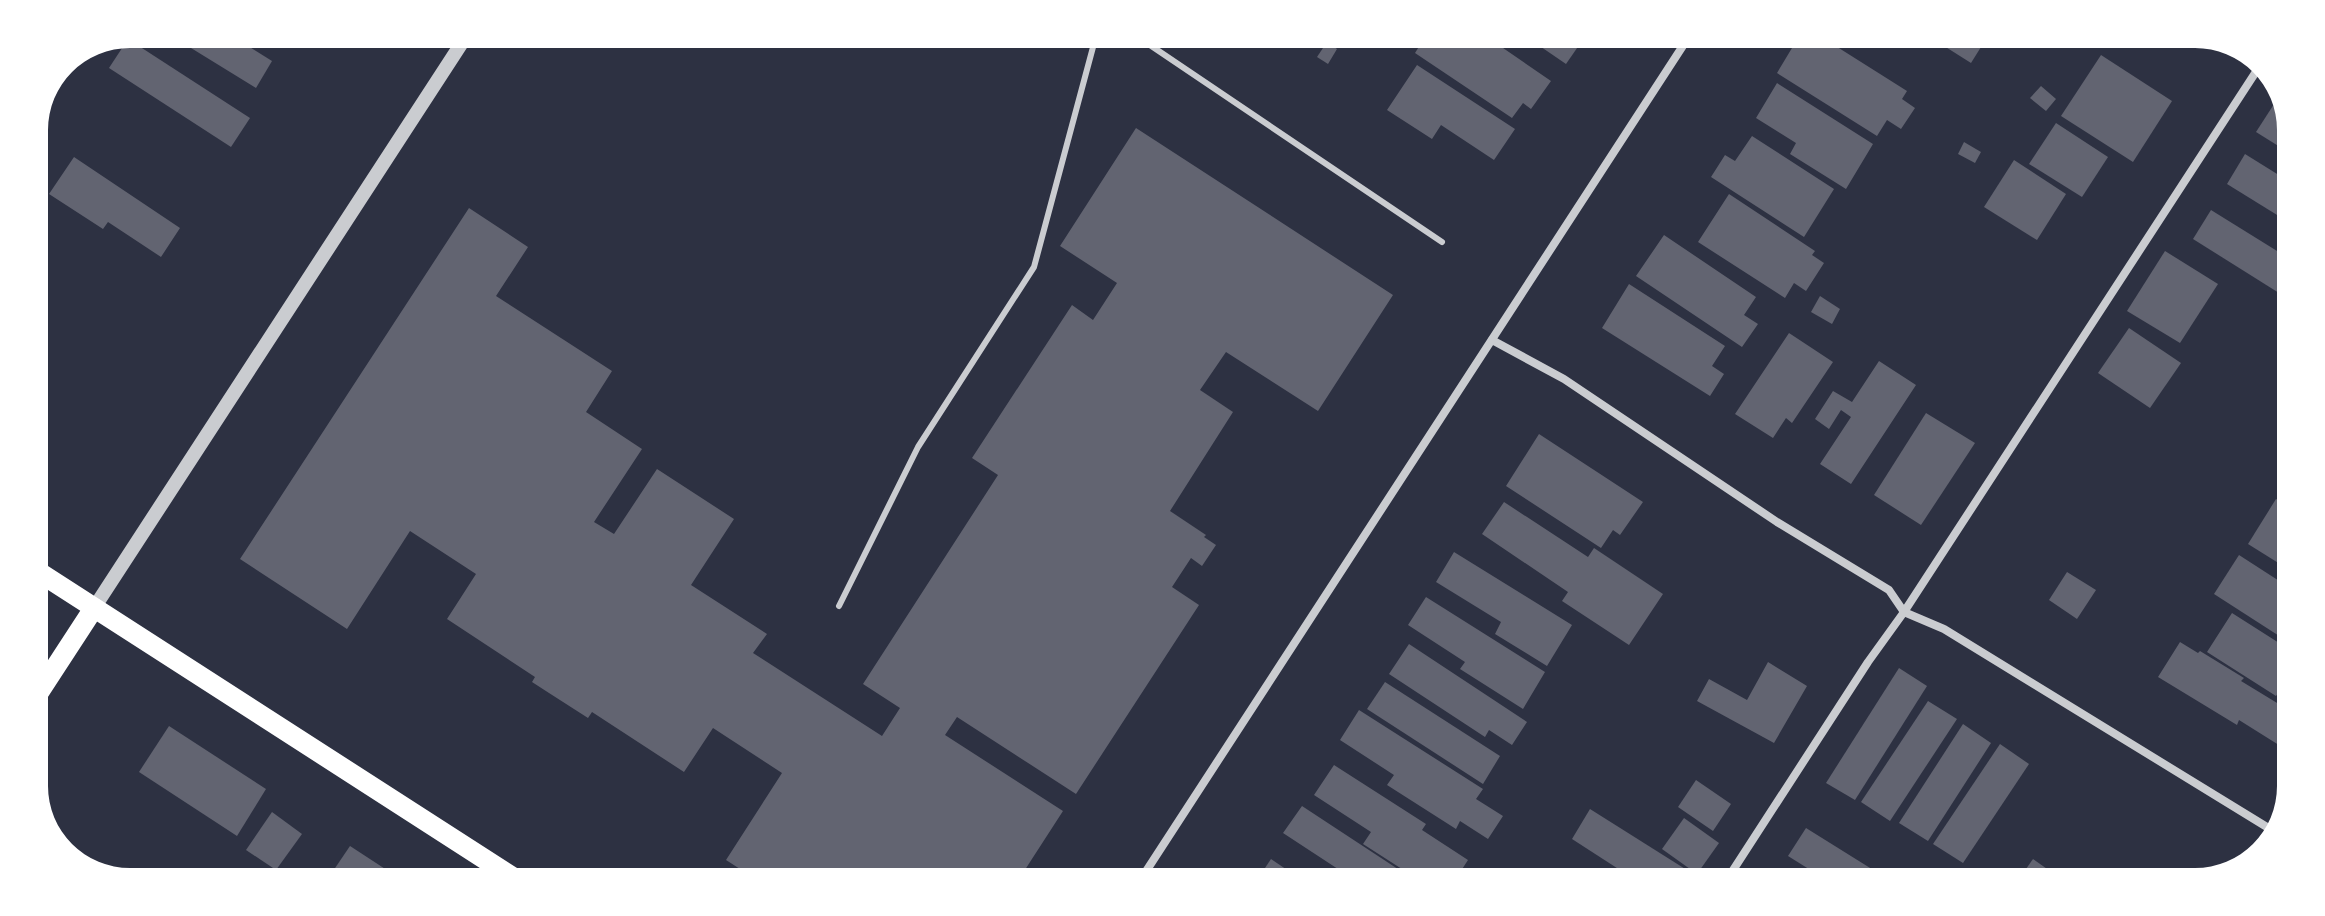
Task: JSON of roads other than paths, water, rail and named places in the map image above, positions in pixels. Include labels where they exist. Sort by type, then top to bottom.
[{"type":"main road","points":[[48,578],[498,868]]},
{"type":"main road","points":[[48,679],[94,608]]},
{"type":"street","points":[[94,608],[459,48]]},
{"type":"street","points":[[1148,868],[1682,48]]},
{"type":"street","points":[[1734,868],[2255,74]]},
{"type":"street","points":[[1492,340],[1564,379],[1777,522],[1889,590],[1904,612],[1944,629],[2266,827]]},
{"type":"lane","points":[[839,606],[918,447],[1034,267],[1093,48]]},
{"type":"lane","points":[[1154,48],[1442,242]]}]
